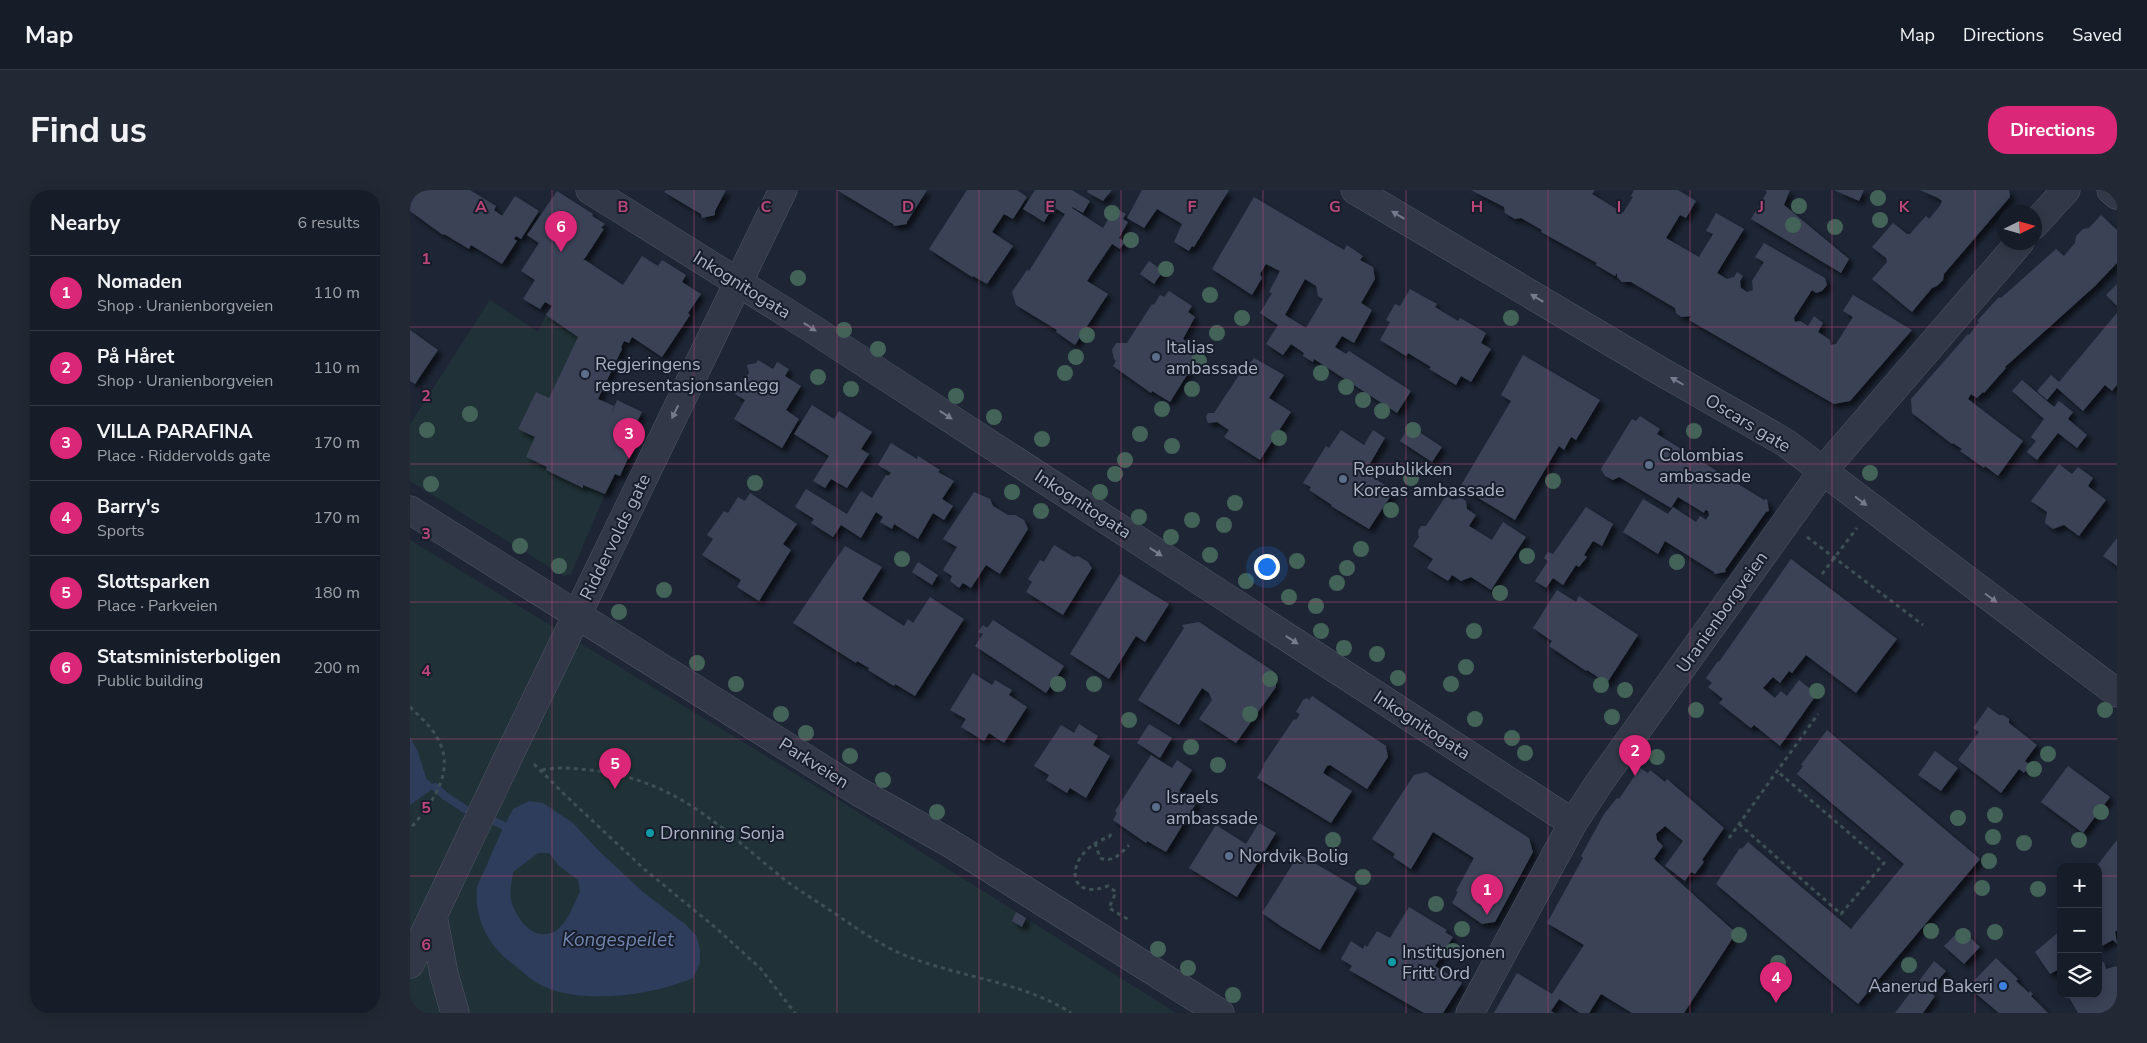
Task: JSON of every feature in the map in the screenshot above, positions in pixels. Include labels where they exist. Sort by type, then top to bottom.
[{"type":"street","name":"Inkognitogata","points":[[590,190],[808,326],[1573,823]]},
{"type":"street","name":"Riddervolds gate","points":[[410,964],[577,614],[783,190]]},
{"type":"street","name":"Oscars gate","points":[[1355,190],[1786,443],[2117,693]]},
{"type":"street","points":[[2042,216],[2066,190]]},
{"type":"street","points":[[2111,190],[2117,196]]},
{"type":"street","name":"Uranienborgveien","points":[[1470,1013],[1573,823],[1822,472],[2013,250]]},
{"type":"street","name":"Parkveien","points":[[410,510],[859,792],[948,842],[1220,1013]]},
{"type":"street","points":[[433,916],[444,974],[455,1013]]},
{"type":"path","points":[[1822,574],[1860,523]]},
{"type":"path","points":[[1802,534],[1923,625]]},
{"type":"path","points":[[410,707],[435,734],[444,752],[446,763],[433,798],[410,829]]},
{"type":"path","points":[[1729,838],[1818,714]]},
{"type":"path","points":[[515,743],[564,794],[644,869],[762,969],[795,1013]]},
{"type":"path","points":[[542,770],[565,768],[613,774],[634,778],[667,791],[703,813],[787,881],[874,940],[936,967],[1046,999],[1071,1013]]},
{"type":"path","points":[[1739,824],[1841,914],[1884,862],[1777,771]]},
{"type":"path","points":[[1111,834],[1109,837],[1086,849],[1079,858],[1076,866],[1077,880],[1091,891],[1108,886],[1116,892],[1109,908],[1129,920]]},
{"type":"path","points":[[1095,843],[1100,858],[1109,860],[1114,859],[1130,845]]},
{"type":"shaded area","points":[[490,300],[538,332],[546,315],[578,337],[549,398],[536,392],[518,429],[535,437],[527,458],[547,467],[546,470],[582,487],[583,485],[605,494],[571,574],[564,576],[410,481],[410,424]]},
{"type":"shaded area","points":[[410,540],[845,804],[1176,1013],[410,1013]]},
{"type":"water","points":[[410,737],[418,752],[426,778],[435,787],[410,805]]},
{"type":"water","name":"Kongespeilet","points":[[529,801],[543,803],[573,823],[599,851],[643,892],[685,924],[696,935],[700,949],[700,963],[693,978],[639,993],[618,996],[578,995],[559,992],[539,984],[504,957],[490,941],[481,921],[478,911],[477,888],[513,809]],"holes":[[[538,853],[549,853],[559,866],[578,880],[580,892],[563,924],[555,931],[540,934],[527,927],[517,915],[510,893],[513,872]]]},
{"type":"building","points":[[415,190],[470,190],[496,206],[494,210],[502,216],[515,196],[539,211],[521,239],[516,236],[514,239],[517,241],[502,264],[471,245],[469,249],[443,235],[410,211],[410,198]]},
{"type":"building","points":[[666,190],[726,190],[715,211],[715,215],[702,218],[701,214],[664,192]]},
{"type":"building","points":[[837,190],[927,190],[907,224],[894,226]]},
{"type":"building","points":[[967,190],[1017,190],[1027,197],[1013,219],[1004,214],[992,232],[1013,246],[987,284],[972,277],[929,249]]},
{"type":"building","points":[[1035,190],[1072,190],[1090,201],[1083,213],[1072,208],[1103,228],[1115,208],[1126,214],[1123,219],[1128,222],[1119,238],[1125,242],[1120,249],[1112,244],[1087,281],[1108,294],[1075,345],[1056,332],[1057,330],[1016,305],[1012,292],[1027,270],[1029,271],[1065,214],[1053,207],[1044,222],[1023,209]]},
{"type":"building","points":[[1088,190],[1112,190],[1103,201],[1087,192]]},
{"type":"building","points":[[1142,190],[1229,190],[1194,247],[1192,246],[1189,251],[1174,242],[1182,224],[1157,209],[1144,228],[1127,218]]},
{"type":"building","points":[[1471,190],[1595,190],[1592,194],[1623,213],[1633,197],[1631,196],[1634,190],[1678,190],[1696,201],[1686,218],[1680,215],[1666,238],[1699,257],[1713,234],[1706,231],[1716,213],[1744,229],[1717,273],[1727,279],[1734,277],[1737,272],[1743,276],[1740,281],[1741,288],[1747,292],[1753,290],[1752,281],[1764,262],[1755,257],[1764,243],[1825,278],[1827,285],[1822,291],[1816,293],[1812,290],[1794,318],[1795,322],[1800,321],[1808,326],[1814,316],[1823,323],[1818,332],[1830,340],[1831,345],[1836,344],[1853,317],[1843,311],[1853,295],[1912,330],[1850,401],[1834,404],[1689,320],[1691,316],[1681,317],[1676,313],[1675,308],[1631,282],[1622,282],[1617,277],[1617,273],[1615,276],[1596,265],[1597,263],[1541,232],[1542,230],[1521,218],[1515,219],[1505,213],[1504,207]]},
{"type":"building","points":[[1765,190],[1790,190],[1784,205],[1849,259],[1841,273],[1751,219],[1767,192]]},
{"type":"building","points":[[1834,190],[1864,190],[1859,201]]},
{"type":"building","points":[[1920,190],[2009,190],[2010,197],[2003,205],[1997,205],[1997,212],[1944,274],[1943,280],[1932,288],[1912,312],[1872,279],[1887,262],[1886,258],[1872,247],[1893,223],[1907,234],[1910,234],[1926,216],[1929,219],[1940,206],[1942,201]]},
{"type":"building","name":"Regjeringens representasjonsanlegg","points":[[557,191],[605,224],[601,228],[604,229],[583,261],[585,260],[623,285],[642,256],[658,266],[662,260],[686,275],[682,282],[701,294],[688,313],[690,315],[662,357],[632,337],[629,343],[624,341],[621,347],[622,349],[598,399],[614,406],[611,415],[617,400],[642,412],[637,422],[638,428],[630,443],[634,445],[620,476],[615,474],[605,494],[583,485],[583,488],[546,470],[547,467],[526,457],[535,437],[518,429],[536,392],[549,398],[578,337],[546,315],[552,306],[545,302],[540,309],[523,299],[535,280],[521,271],[539,243],[527,235]]},
{"type":"building","points":[[1254,197],[1344,250],[1347,245],[1363,256],[1360,260],[1373,267],[1375,279],[1361,303],[1372,310],[1354,343],[1342,336],[1335,347],[1346,354],[1349,351],[1411,391],[1397,413],[1314,359],[1313,362],[1303,356],[1304,353],[1291,344],[1283,355],[1266,344],[1278,325],[1260,313],[1272,293],[1269,292],[1280,271],[1266,264],[1260,274],[1262,278],[1252,295],[1212,269]],"holes":[[[1305,279],[1316,286],[1318,296],[1323,299],[1306,328],[1285,315]]]},
{"type":"building","points":[[2101,215],[2117,230],[2117,263],[2095,286],[2005,367],[1984,393],[1977,398],[1971,394],[1968,399],[2023,441],[1998,476],[1960,451],[1962,449],[1952,444],[1912,413],[1911,399],[1969,335],[1979,322],[1977,321],[1999,297],[2001,298],[2056,249],[2064,256],[2075,243],[2076,236],[2083,229],[2089,228]]},
{"type":"building","points":[[1149,261],[1163,271],[1154,284],[1140,274]]},
{"type":"building","points":[[2117,284],[2117,306],[2106,295]]},
{"type":"building","points":[[1410,289],[1437,304],[1435,307],[1458,321],[1460,318],[1486,333],[1481,343],[1491,349],[1471,382],[1461,376],[1456,385],[1429,369],[1431,367],[1408,353],[1406,356],[1380,340],[1390,322],[1386,320],[1395,304],[1400,306]]},
{"type":"building","points":[[1169,291],[1192,306],[1188,312],[1195,317],[1183,339],[1202,351],[1170,402],[1152,391],[1151,393],[1113,366],[1116,361],[1112,350],[1116,343],[1127,343],[1152,304],[1154,305],[1160,295],[1164,297]]},
{"type":"building","points":[[2117,313],[2117,385],[2112,391],[2105,385],[2083,411],[2057,388],[2047,400],[2037,391],[2051,375],[2059,382]]},
{"type":"building","points":[[410,330],[438,350],[415,384],[410,381]]},
{"type":"building","points":[[1523,355],[1600,400],[1576,440],[1571,437],[1564,450],[1559,446],[1515,520],[1460,487],[1511,401],[1501,395]]},
{"type":"building","points":[[1254,358],[1284,375],[1269,398],[1291,412],[1260,460],[1224,437],[1229,430],[1217,422],[1208,423],[1206,417],[1208,413],[1214,413],[1245,366],[1247,367]]},
{"type":"building","points":[[758,360],[773,369],[777,362],[789,369],[785,376],[801,386],[786,410],[799,419],[782,448],[734,419],[745,400],[735,394],[749,373],[747,365],[756,363]]},
{"type":"building","points":[[2022,380],[2054,407],[2059,401],[2073,412],[2068,419],[2087,435],[2077,448],[2058,433],[2037,460],[2027,452],[2036,441],[2031,437],[2044,419],[2012,391]]},
{"type":"building","points":[[812,405],[834,419],[839,411],[872,432],[861,449],[869,454],[847,488],[831,479],[825,488],[813,481],[829,456],[794,434]]},
{"type":"building","points":[[1640,416],[1660,429],[1657,434],[1764,500],[1767,499],[1769,511],[1766,512],[1725,570],[1726,572],[1714,574],[1714,572],[1665,541],[1658,554],[1623,532],[1643,499],[1668,514],[1673,507],[1696,522],[1700,516],[1706,520],[1709,515],[1708,511],[1705,510],[1704,513],[1678,497],[1671,508],[1619,477],[1613,480],[1605,476],[1601,469],[1632,419],[1636,421]]},
{"type":"building","points":[[1410,426],[1442,447],[1432,462],[1400,441]]},
{"type":"building","points":[[1341,430],[1364,445],[1373,430],[1385,438],[1365,472],[1394,491],[1369,529],[1331,506],[1309,490],[1311,487],[1303,483],[1326,446],[1329,448]]},
{"type":"building","points":[[891,443],[917,459],[918,456],[940,470],[938,472],[954,481],[942,499],[953,506],[944,520],[933,513],[918,539],[894,524],[892,529],[880,522],[883,517],[876,512],[861,538],[841,525],[833,537],[811,523],[814,519],[795,507],[806,489],[847,514],[861,491],[872,498],[886,475],[888,476],[891,473],[878,465]]},
{"type":"building","points":[[2059,464],[2072,474],[2078,467],[2093,478],[2088,486],[2106,500],[2079,536],[2064,525],[2053,529],[2045,523],[2047,512],[2031,501]]},
{"type":"building","points":[[974,492],[990,499],[993,506],[1008,515],[1015,515],[1024,520],[1028,529],[1000,574],[986,565],[971,588],[963,583],[959,588],[950,581],[952,576],[943,570],[957,547],[943,539]]},
{"type":"building","points":[[750,493],[797,524],[783,544],[791,550],[759,601],[737,587],[741,580],[702,555],[713,539],[707,535],[724,511],[728,513],[738,497],[745,501]]},
{"type":"building","points":[[1446,496],[1453,500],[1461,498],[1466,501],[1467,509],[1476,515],[1469,526],[1492,540],[1503,522],[1526,537],[1491,590],[1471,577],[1461,581],[1452,575],[1448,581],[1427,568],[1433,559],[1413,546],[1419,537],[1418,531],[1421,526],[1426,526]]},
{"type":"building","points":[[1586,507],[1613,524],[1602,546],[1593,541],[1584,555],[1587,557],[1579,567],[1576,565],[1563,585],[1553,578],[1546,588],[1535,581],[1548,561],[1544,558],[1548,552],[1553,554]]},
{"type":"building","points":[[2117,538],[2117,566],[2103,556]]},
{"type":"building","points":[[1054,545],[1074,557],[1078,556],[1088,562],[1092,568],[1063,615],[1026,592],[1032,582],[1028,579],[1040,560],[1044,562]]},
{"type":"building","points":[[845,546],[882,567],[862,599],[904,626],[908,619],[913,623],[930,597],[964,619],[915,696],[895,684],[894,686],[868,670],[869,668],[857,661],[856,663],[793,623]]},
{"type":"building","points":[[1791,559],[1897,639],[1856,693],[1806,655],[1792,673],[1789,671],[1780,683],[1773,677],[1763,688],[1775,698],[1781,691],[1787,696],[1799,680],[1817,694],[1780,746],[1754,725],[1751,728],[1719,703],[1723,699],[1708,687],[1712,683],[1706,678]]},
{"type":"building","points":[[918,562],[938,575],[932,585],[912,572]]},
{"type":"building","points":[[1120,574],[1169,604],[1145,642],[1136,636],[1109,679],[1070,654]]},
{"type":"building","points":[[1557,590],[1576,602],[1579,596],[1638,635],[1607,683],[1549,646],[1552,641],[1533,628]]},
{"type":"building","points":[[993,620],[1064,666],[1046,693],[975,646],[983,634],[978,632],[983,625],[987,628]]},
{"type":"building","points":[[1199,622],[1273,671],[1276,687],[1236,743],[1199,719],[1212,700],[1209,693],[1202,688],[1179,725],[1138,700],[1184,628],[1182,625]]},
{"type":"building","points":[[973,673],[992,685],[995,680],[1012,690],[1009,695],[1027,707],[1004,743],[989,733],[984,741],[961,727],[966,719],[950,710]]},
{"type":"building","points":[[1312,696],[1386,746],[1388,757],[1367,789],[1330,765],[1327,766],[1323,773],[1352,791],[1331,823],[1257,778],[1263,765],[1294,719],[1296,720],[1300,714],[1296,712],[1303,700],[1307,698],[1309,700]]},
{"type":"building","points":[[1988,707],[2009,719],[2009,723],[2037,745],[2025,761],[2030,765],[2024,773],[2019,769],[2001,793],[1958,760],[1979,732],[1973,728]]},
{"type":"building","points":[[1079,724],[1098,736],[1093,745],[1110,756],[1086,798],[1070,788],[1067,793],[1046,780],[1049,775],[1034,766],[1061,725],[1074,733]]},
{"type":"building","points":[[1149,724],[1172,738],[1160,758],[1137,743]]},
{"type":"building","points":[[1827,730],[1980,859],[1858,1004],[1716,884],[1740,848],[1742,849],[1748,842],[1851,929],[1904,864],[1797,774],[1803,766],[1801,765]]},
{"type":"building","points":[[1935,751],[1958,768],[1941,791],[1918,775]]},
{"type":"building","name":"Israels ambassade","points":[[1151,755],[1172,768],[1177,760],[1192,770],[1179,791],[1197,802],[1166,852],[1147,841],[1146,843],[1113,820],[1117,813],[1115,811]]},
{"type":"building","points":[[2068,766],[2110,797],[2083,833],[2041,802]]},
{"type":"building","points":[[1640,768],[1648,773],[1650,770],[1665,782],[1667,779],[1724,828],[1702,860],[1704,862],[1695,874],[1691,872],[1685,881],[1665,866],[1683,841],[1665,826],[1656,834],[1657,840],[1663,846],[1654,859],[1736,933],[1684,1013],[1632,1013],[1601,994],[1589,1013],[1580,1013],[1559,999],[1551,1011],[1554,1013],[1494,1013],[1517,973],[1552,994],[1584,945],[1547,923],[1583,858],[1581,856],[1604,814],[1617,798],[1619,799]]},
{"type":"building","points":[[1426,772],[1529,838],[1533,852],[1495,922],[1482,924],[1452,903],[1458,892],[1456,891],[1474,858],[1433,832],[1411,869],[1393,857],[1395,854],[1372,839],[1414,775]]},
{"type":"building","name":"Nordvik Bolig","points":[[1259,823],[1276,833],[1237,897],[1189,868],[1216,825],[1246,844]]},
{"type":"building","points":[[2117,840],[2117,930],[2115,932],[2117,944],[2113,940],[2102,946],[2102,863],[2099,863]]},
{"type":"building","points":[[1299,854],[1357,888],[1320,950],[1262,913]]},
{"type":"building","name":"Institusjonen Fritt Ord","points":[[1409,907],[1447,930],[1445,932],[1453,937],[1435,966],[1462,983],[1443,1013],[1424,1013],[1349,970],[1352,966],[1341,959],[1351,941],[1363,949],[1365,945],[1367,947],[1377,931],[1390,938]]},
{"type":"building","points":[[1016,912],[1026,918],[1022,927],[1012,921]]},
{"type":"building","points":[[1961,929],[1980,947],[1964,964],[1944,946]]},
{"type":"building","points":[[2057,933],[2057,970],[2050,974],[2035,952]]},
{"type":"building","points":[[1996,958],[2018,979],[2016,981],[2029,993],[2030,991],[2033,994],[2031,996],[2048,1013],[1999,1013],[1968,987]]},
{"type":"building","points":[[1934,961],[1946,971],[1929,991],[1935,996],[1923,1013],[1895,1013]]},
{"type":"building","points":[[2104,962],[2106,969],[2117,966],[2117,1013],[2078,1013],[2069,998],[2102,998],[2102,963]]},
{"type":"waterway","points":[[435,787],[465,809]]},
{"type":"waterway","points":[[496,822],[504,826]]},
{"type":"place","name":"Statsministerboligen","points":[[561,252]]},
{"type":"place","name":"Italias ambassade","points":[[1156,357]]},
{"type":"place","name":"Regjeringens representasjonsanlegg","points":[[585,374]]},
{"type":"place","name":"VILLA PARAFINA","points":[[629,459]]},
{"type":"place","name":"Colombias ambassade","points":[[1649,465]]},
{"type":"place","name":"Republikken Koreas ambassade","points":[[1343,479]]},
{"type":"place","name":"På Håret","points":[[1635,776]]},
{"type":"place","name":"Slottsparken","points":[[615,789]]},
{"type":"place","name":"Israels ambassade","points":[[1156,807]]},
{"type":"place","name":"Dronning Sonja","points":[[650,833]]},
{"type":"place","name":"Nordvik Bolig","points":[[1229,856]]},
{"type":"place","name":"Nomaden","points":[[1487,915]]},
{"type":"place","name":"Institusjonen Fritt Ord","points":[[1392,962]]},
{"type":"place","name":"Aanerud Bakeri","points":[[2003,986]]},
{"type":"place","name":"Barry's","points":[[1776,1003]]}]
